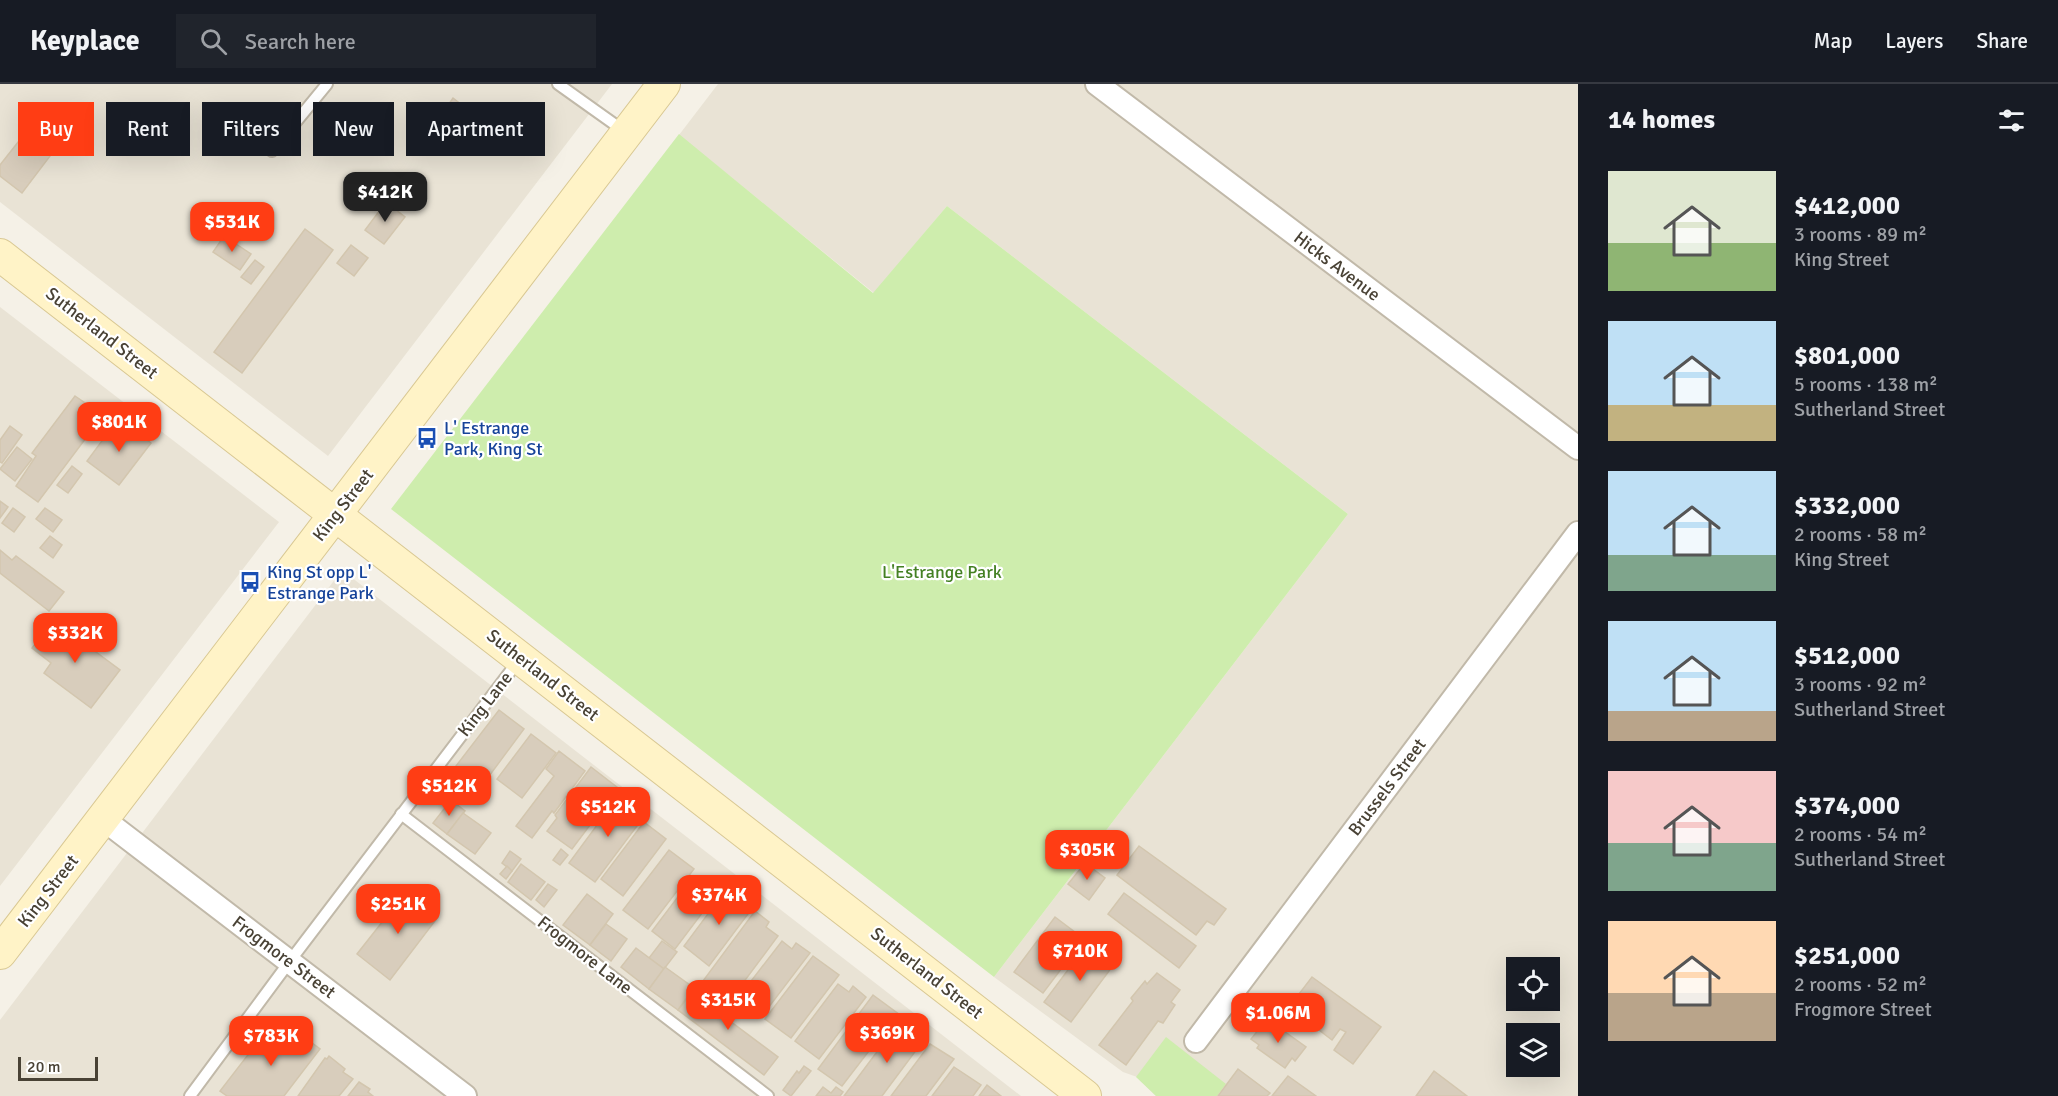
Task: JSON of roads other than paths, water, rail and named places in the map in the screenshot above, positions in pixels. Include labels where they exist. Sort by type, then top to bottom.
[{"type":"street","name":"King Street","points":[[0,953],[664,84]]},
{"type":"street","name":"Hicks Avenue","points":[[1097,84],[1578,448]]},
{"type":"street","name":"Sutherland Street","points":[[0,255],[1085,1096]]},
{"type":"street","name":"Brussels Street","points":[[1196,1041],[1578,533]]},
{"type":"street","name":"Frogmore Street","points":[[103,819],[465,1096]]},
{"type":"lane","points":[[301,116],[327,84]]},
{"type":"lane","points":[[558,84],[626,133]]},
{"type":"lane","name":"King Lane","points":[[190,1096],[521,658]]},
{"type":"lane","name":"Frogmore Lane","points":[[401,814],[768,1096]]},
{"type":"place","name":"L' Estrange Park, King St","points":[[427,438]]},
{"type":"place","name":"King St opp L' Estrange Park","points":[[250,582]]},
{"type":"park label","name":"L'Estrange Park","points":[[942,572]]}]
